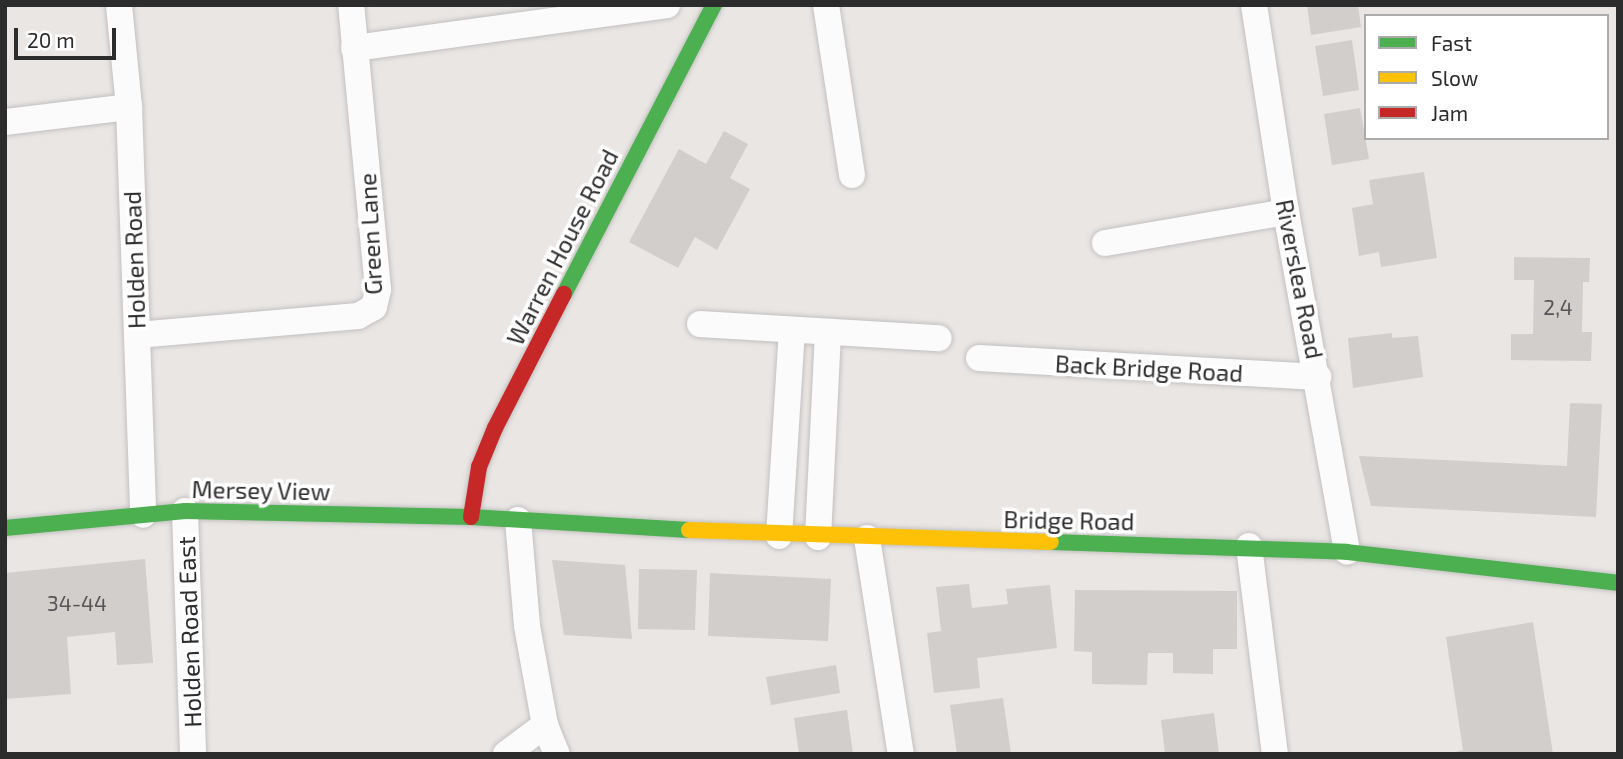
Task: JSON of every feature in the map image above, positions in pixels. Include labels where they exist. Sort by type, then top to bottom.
[{"type":"street","name":"Holden Road","points":[[119,5],[129,107],[142,515]]},
{"type":"street","name":"Green Lane","points":[[137,335],[358,316],[374,307],[378,289],[351,5]]},
{"type":"street","points":[[354,48],[667,5]]},
{"type":"street","points":[[683,5],[711,11]]},
{"type":"street","points":[[826,5],[852,176]]},
{"type":"street","name":"Riverslea Road","points":[[1254,5],[1286,212],[1348,552]]},
{"type":"street","name":"Warren House Road","points":[[471,517],[479,467],[495,428],[711,11]]},
{"type":"street","points":[[5,122],[129,107]]},
{"type":"street","points":[[1105,243],[1286,212]]},
{"type":"street","points":[[700,324],[939,338]]},
{"type":"street","points":[[779,536],[792,331]]},
{"type":"street","points":[[818,537],[828,332]]},
{"type":"street","name":"Back Bridge Road","points":[[979,358],[1318,377]]},
{"type":"street","name":"Mersey View","points":[[5,528],[185,511],[517,520]]},
{"type":"street","name":"Holden Road East","points":[[185,511],[193,754]]},
{"type":"street","points":[[517,520],[527,626],[545,725],[557,754]]},
{"type":"street","name":"Bridge Road","points":[[517,520],[779,536],[1249,546],[1348,552],[1618,583]]},
{"type":"street","points":[[867,538],[901,754]]},
{"type":"street","points":[[1249,546],[1275,754]]},
{"type":"street","points":[[506,754],[545,725]]},
{"type":"building","points":[[1307,5],[1358,5],[1361,27],[1311,35]]},
{"type":"building","points":[[1352,40],[1359,90],[1323,96],[1315,46]]},
{"type":"building","points":[[1360,108],[1369,159],[1332,165],[1324,114]]},
{"type":"building","points":[[724,131],[748,144],[730,178],[750,189],[717,250],[695,237],[678,268],[629,242],[679,149],[706,164]]},
{"type":"building","points":[[1424,172],[1437,258],[1381,267],[1379,252],[1359,256],[1352,208],[1373,204],[1369,180]]},
{"type":"building","points":[[1514,257],[1590,258],[1589,282],[1583,282],[1582,332],[1592,332],[1591,361],[1511,360],[1511,334],[1533,334],[1534,280],[1514,280]]},
{"type":"building","points":[[1392,333],[1392,338],[1418,336],[1423,377],[1353,388],[1348,338]]},
{"type":"building","points":[[1570,403],[1602,404],[1596,517],[1371,506],[1359,456],[1567,466]]},
{"type":"building","points":[[145,559],[153,663],[117,665],[115,632],[67,637],[71,694],[5,699],[5,573]]},
{"type":"building","points":[[552,560],[625,565],[632,639],[564,635]]},
{"type":"building","points":[[639,569],[697,570],[695,630],[638,629]]},
{"type":"building","points":[[710,573],[831,579],[828,641],[708,636]]},
{"type":"building","points":[[969,584],[972,608],[1008,604],[1006,589],[1050,585],[1057,648],[977,658],[980,688],[934,693],[927,633],[941,631],[936,587]]},
{"type":"building","points":[[1075,590],[1237,591],[1237,649],[1213,649],[1213,674],[1173,673],[1173,653],[1148,653],[1147,685],[1092,684],[1092,652],[1074,651]]},
{"type":"building","points":[[1533,622],[1553,754],[1447,754],[1463,750],[1446,637]]},
{"type":"building","points":[[836,665],[840,693],[771,705],[766,677]]},
{"type":"building","points":[[1003,698],[1011,754],[957,754],[950,705]]},
{"type":"building","points":[[847,710],[853,754],[799,754],[794,718]]},
{"type":"building","points":[[1214,713],[1219,754],[1165,754],[1161,720]]},
{"type":"traffic: fast","points":[[564,294],[714,5]]},
{"type":"traffic: fast","points":[[5,528],[185,511],[471,517],[689,530]]},
{"type":"traffic: fast","points":[[1051,542],[1347,552],[1618,583]]},
{"type":"traffic: slow","points":[[689,530],[1051,542]]},
{"type":"traffic: jam","points":[[471,517],[479,467],[495,428],[564,294]]}]
